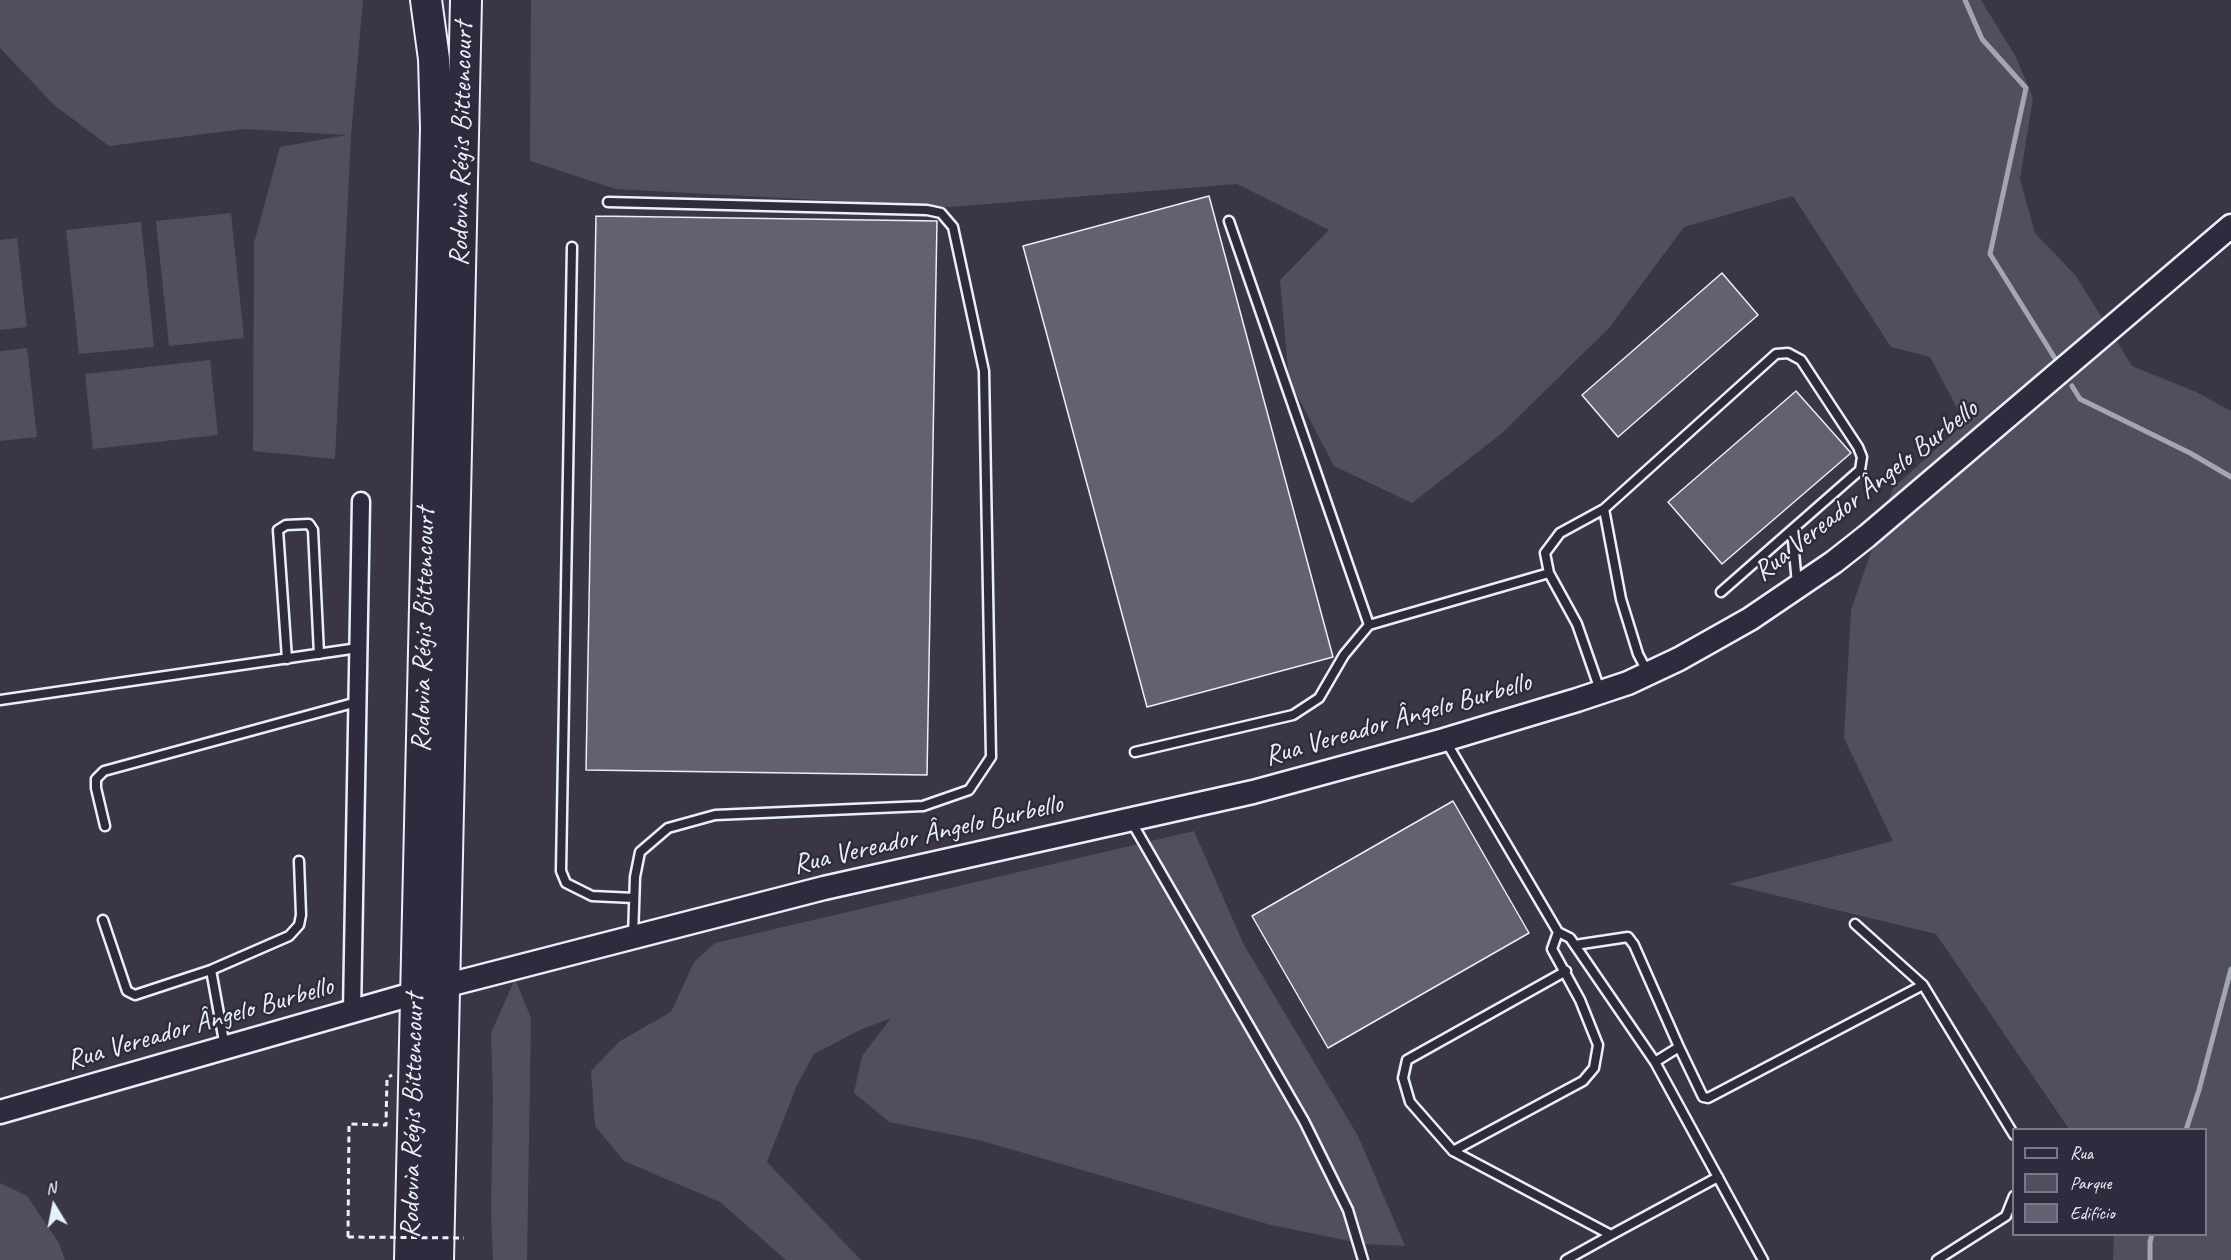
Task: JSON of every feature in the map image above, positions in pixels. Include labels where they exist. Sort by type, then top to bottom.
[{"type":"highway","name":"Rodovia Régis Bittencourt","points":[[426,0],[434,59],[436,128],[430,990],[438,1260]]},
{"type":"highway","name":"Rodovia Régis Bittencourt","points":[[410,1260],[415,1063],[430,990],[466,0]]},
{"type":"main road","name":"Rua Vereador Ângelo Burbello","points":[[0,1112],[430,990],[846,883],[1272,787],[1444,740],[1601,693],[1649,674],[1716,639],[1798,588],[1867,536],[2231,226]]},
{"type":"street","points":[[352,1012],[361,501]]},
{"type":"lane","points":[[608,202],[927,210],[941,213],[953,227],[984,371],[991,757],[969,790],[923,806],[715,815],[668,828],[640,852],[634,898],[633,938]]},
{"type":"lane","points":[[1229,221],[1369,625]]},
{"type":"lane","points":[[572,247],[561,871],[567,883],[591,896],[634,898]]},
{"type":"lane","points":[[1601,693],[1577,624],[1549,573],[1545,553],[1560,533],[1604,509],[1776,354],[1788,353],[1800,360],[1858,447],[1862,457],[1860,470],[1721,592]]},
{"type":"lane","points":[[1604,509],[1621,599],[1638,654],[1649,674]]},
{"type":"lane","points":[[287,659],[278,530],[286,525],[309,524],[313,530],[319,654]]},
{"type":"lane","points":[[1792,530],[1798,588]]},
{"type":"lane","points":[[1135,752],[1293,715],[1319,698],[1344,655],[1369,625],[1549,573]]},
{"type":"lane","points":[[0,700],[358,648]]},
{"type":"lane","points":[[105,826],[96,788],[96,779],[104,771],[357,702]]},
{"type":"lane","points":[[1444,740],[1558,932],[1570,938],[1655,1062],[1763,1260]]},
{"type":"lane","points":[[1131,820],[1304,1121],[1348,1210],[1364,1260]]},
{"type":"lane","points":[[103,920],[127,991],[135,995],[211,970],[289,936],[299,925],[301,915],[299,861]]},
{"type":"lane","points":[[1856,924],[1923,985],[2012,1133]]},
{"type":"lane","points":[[1453,1151],[1583,1082],[1594,1068],[1598,1045],[1566,971],[1552,949],[1558,932]]},
{"type":"lane","points":[[1575,945],[1628,937],[1634,945],[1703,1097],[1708,1098],[1923,985]]},
{"type":"lane","points":[[211,970],[225,1048]]},
{"type":"lane","points":[[1566,971],[1407,1060],[1403,1078],[1410,1102],[1453,1151],[1611,1235]]},
{"type":"lane","points":[[1655,1062],[1679,1047]]},
{"type":"lane","points":[[1566,1260],[1718,1177]]},
{"type":"lane","points":[[1937,1260],[2006,1216],[2012,1199]]},
{"type":"path","points":[[415,1063],[387,1078],[386,1125],[349,1124],[348,1237],[464,1238]]},
{"type":"green space","points":[[0,0],[363,0],[351,135],[335,459],[253,451],[254,243],[280,147],[347,135],[244,129],[109,146],[54,105],[0,48]]},
{"type":"green space","points":[[531,0],[1981,0],[2016,57],[2033,98],[2020,179],[2035,233],[2076,276],[2132,366],[2196,392],[2231,411],[2231,1260],[2113,1260],[2114,1236],[2207,1236],[2207,1128],[2068,1128],[1936,934],[1729,884],[1893,841],[1844,738],[1851,610],[1893,488],[1965,423],[1930,357],[1891,347],[1793,196],[1684,227],[1609,328],[1501,434],[1412,503],[1334,466],[1289,380],[1280,280],[1329,230],[1237,184],[949,207],[616,189],[530,161]]},
{"type":"green space","points":[[231,213],[244,338],[169,346],[156,221]]},
{"type":"green space","points":[[141,222],[154,347],[79,354],[66,230]]},
{"type":"green space","points":[[17,238],[27,327],[0,330],[0,240]]},
{"type":"green space","points":[[27,348],[37,437],[0,441],[0,351]]},
{"type":"green space","points":[[210,360],[218,435],[93,449],[85,374]]},
{"type":"green space","points":[[1194,831],[1243,943],[1358,1136],[1405,1246],[1364,1244],[1271,1225],[979,1140],[889,1122],[854,1093],[862,1056],[891,1018],[860,1030],[814,1054],[797,1085],[767,1162],[861,1260],[786,1260],[720,1202],[624,1161],[595,1126],[591,1071],[620,1041],[671,1012],[694,962],[715,943]]},
{"type":"green space","points":[[515,979],[531,1018],[527,1260],[493,1260],[491,1033]]},
{"type":"green space","points":[[0,1183],[27,1196],[59,1243],[65,1260],[0,1260]]},
{"type":"building","points":[[1209,196],[1333,657],[1147,707],[1023,246]]},
{"type":"building","points":[[596,216],[937,221],[927,775],[586,770]]},
{"type":"building","points":[[1722,273],[1758,315],[1618,437],[1582,395]]},
{"type":"building","points":[[1796,391],[1851,453],[1722,564],[1668,502]]},
{"type":"building","points":[[1453,801],[1529,933],[1328,1048],[1252,916]]},
{"type":"waterway","points":[[1965,0],[1982,39],[2026,88],[1990,254],[2056,360]]},
{"type":"waterway","points":[[2072,386],[2080,399],[2190,453],[2231,477]]},
{"type":"waterway","points":[[2187,1128],[2231,969]]},
{"type":"waterway","points":[[2150,1260],[2152,1236]]}]
